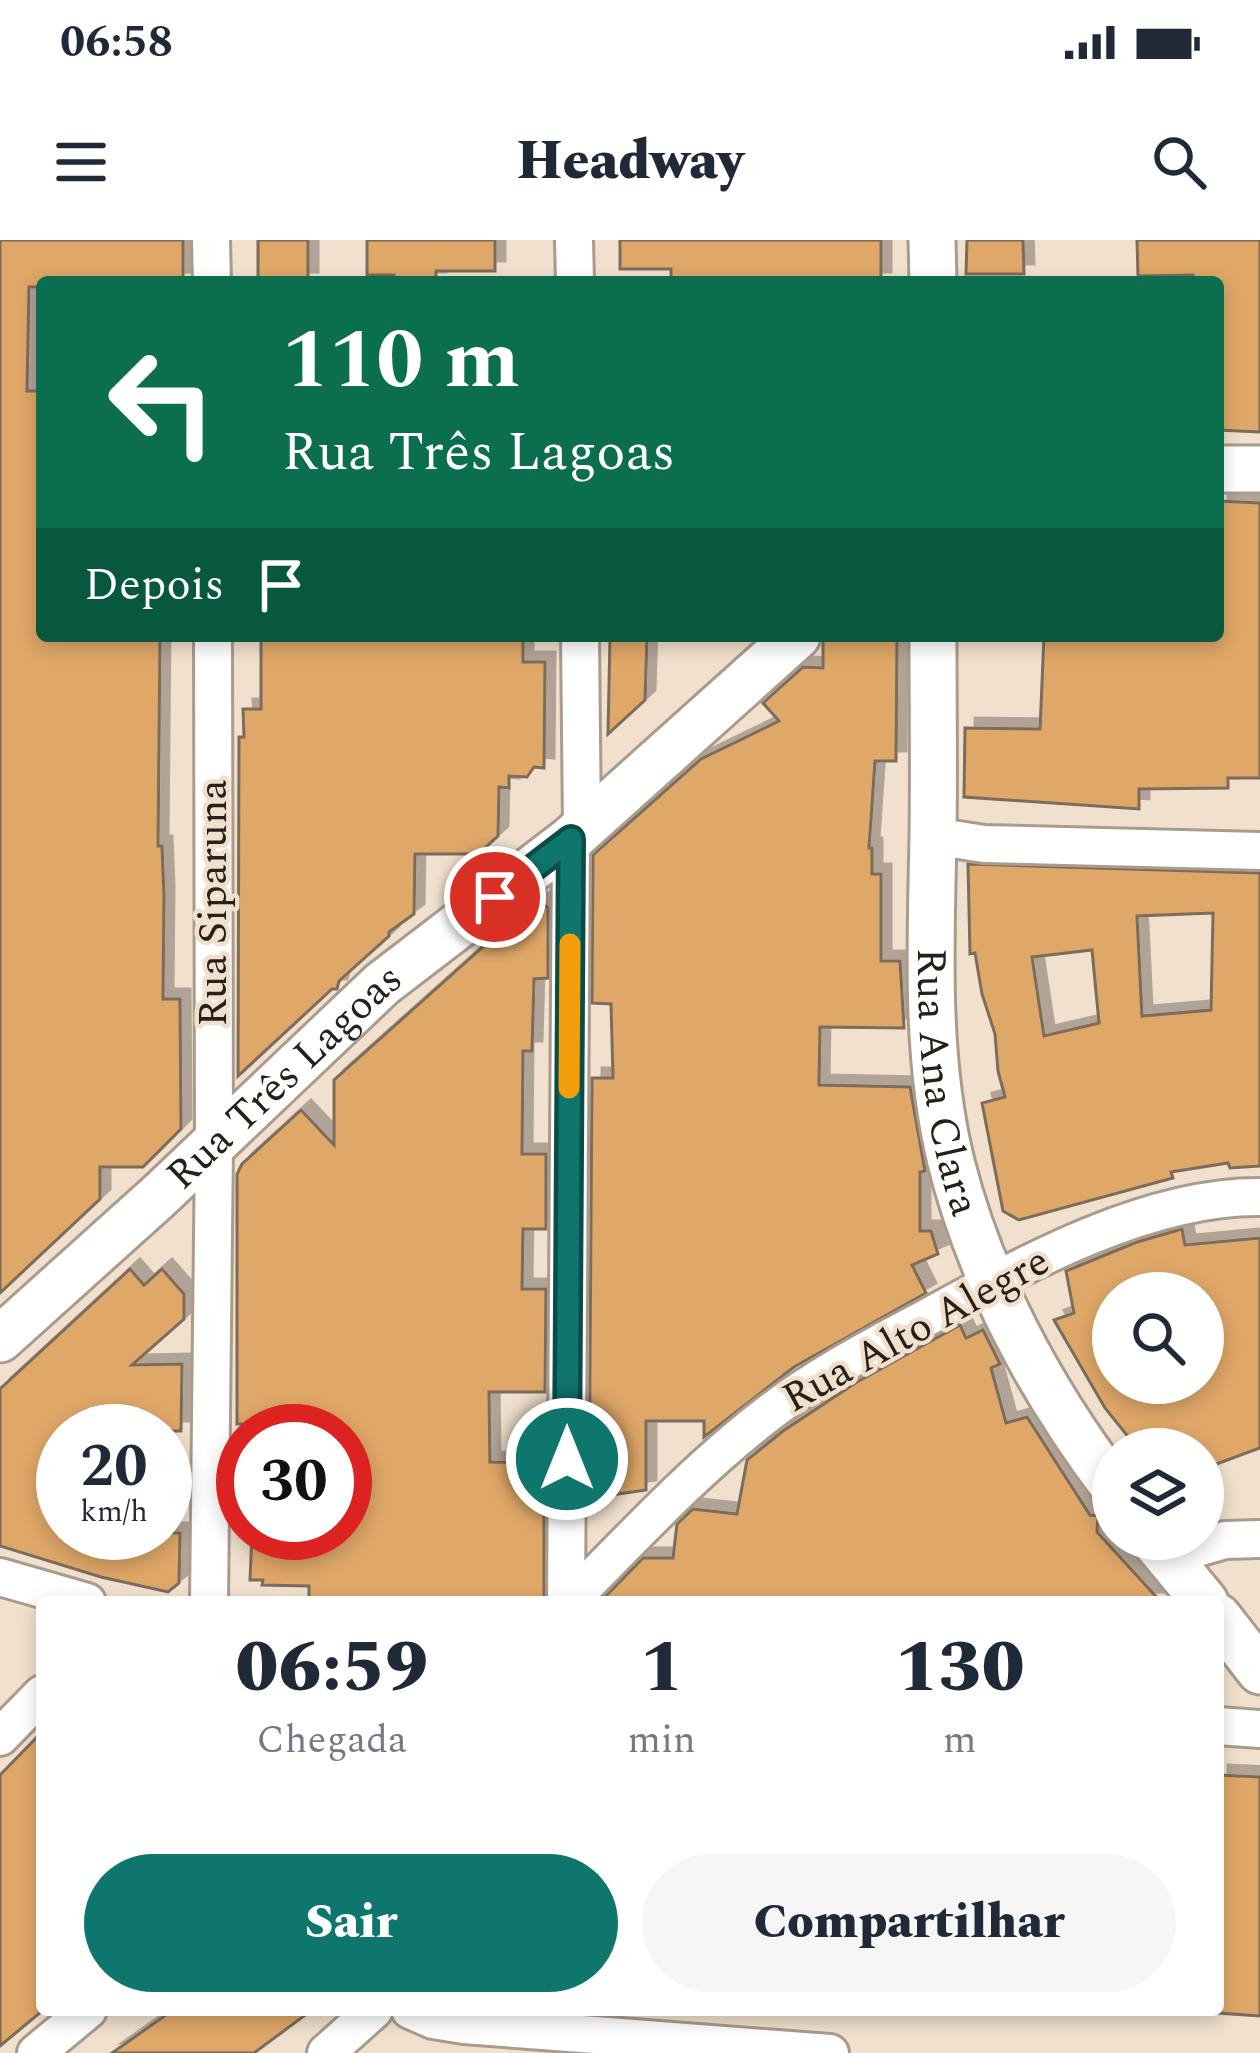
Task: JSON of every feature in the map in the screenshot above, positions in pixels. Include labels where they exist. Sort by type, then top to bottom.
[{"type":"street","points":[[212,240],[212,276]]},
{"type":"street","points":[[574,240],[575,276]]},
{"type":"street","points":[[932,240],[933,276]]},
{"type":"street","points":[[1224,470],[1260,469]]},
{"type":"street","name":"Rua Siparuna","points":[[209,1596],[213,642]]},
{"type":"street","points":[[568,1596],[580,642]]},
{"type":"street","name":"Rua Três Lagoas","points":[[0,1339],[382,984],[577,834],[789,642]]},
{"type":"street","name":"Rua Ana Clara","points":[[933,642],[930,951],[940,1104],[951,1163],[992,1281],[1054,1398],[1092,1455]]},
{"type":"street","points":[[933,836],[984,844],[1260,851]]},
{"type":"street","name":"Rua Alto Alegre","points":[[574,1596],[664,1506],[767,1414],[844,1361],[1032,1259],[1126,1225],[1240,1197],[1260,1197]]},
{"type":"street","points":[[1224,1540],[1260,1539]]},
{"type":"street","points":[[1170,1560],[1200,1596]]},
{"type":"street","points":[[0,1577],[66,1596]]},
{"type":"street","points":[[1224,1626],[1260,1671]]},
{"type":"street","points":[[0,1737],[36,1700]]},
{"type":"street","points":[[1224,1726],[1260,1729]]},
{"type":"street","points":[[36,2053],[81,2016]]},
{"type":"street","points":[[326,2053],[367,2016]]},
{"type":"street","points":[[424,2016],[463,2039],[830,2053]]},
{"type":"building","points":[[0,240],[183,240],[183,276],[36,276],[36,287],[29,287],[27,391],[36,391],[36,642],[160,642],[158,846],[162,846],[164,896],[163,999],[180,999],[181,1129],[143,1167],[100,1167],[100,1199],[0,1293]]},
{"type":"building","points":[[258,240],[308,240],[308,276],[258,276]]},
{"type":"building","points":[[367,240],[495,240],[495,271],[367,275]]},
{"type":"building","points":[[620,240],[881,240],[881,276],[671,276],[671,269],[620,269]]},
{"type":"building","points":[[967,240],[1023,240],[1024,274],[966,274]]},
{"type":"building","points":[[1137,240],[1260,240],[1260,432],[1224,430],[1224,276],[1138,276]]},
{"type":"building","points":[[1224,501],[1260,503],[1260,778],[1228,778],[1228,788],[1139,789],[1139,809],[964,797],[965,728],[1040,729],[1044,642],[1224,642]]},
{"type":"building","points":[[261,642],[523,642],[523,662],[545,662],[544,768],[534,767],[527,777],[509,776],[509,788],[499,787],[498,836],[478,854],[415,854],[414,914],[389,932],[339,981],[337,989],[238,1076],[239,737],[244,737],[243,709],[261,709]]},
{"type":"building","points":[[610,642],[647,642],[645,700],[608,734]]},
{"type":"building","points":[[823,642],[897,642],[896,761],[875,761],[869,848],[872,874],[881,874],[881,961],[900,961],[904,1028],[820,1027],[819,1085],[910,1087],[925,1171],[920,1172],[920,1231],[931,1231],[938,1254],[912,1265],[926,1293],[794,1367],[704,1437],[704,1421],[646,1421],[646,1490],[605,1496],[589,1508],[592,1078],[613,1078],[611,1004],[592,1003],[593,855],[701,759],[779,721],[763,703],[803,667],[823,668]]},
{"type":"building","points":[[968,864],[1260,873],[1260,1166],[1230,1168],[1228,1163],[1171,1172],[1173,1178],[1019,1220],[1003,1211],[982,1103],[1005,1097],[995,1034],[975,953],[970,954]],"holes":[[[1213,913],[1211,1010],[1142,1016],[1137,916]],[[1092,950],[1099,1023],[1044,1036],[1032,957]]]},
{"type":"building","points":[[534,901],[548,907],[548,978],[534,979],[532,1051],[523,1051],[522,1154],[546,1154],[546,1229],[523,1229],[522,1289],[546,1289],[545,1392],[489,1392],[490,1462],[544,1463],[544,1596],[309,1596],[309,1586],[262,1585],[263,1580],[250,1580],[251,1560],[372,1560],[372,1404],[237,1404],[237,1174],[301,1110],[334,1145],[334,1080]]},
{"type":"building","points":[[1182,1229],[1185,1245],[1260,1238],[1260,1448],[1224,1461],[1224,1428],[1121,1428],[1103,1404],[1224,1404],[1224,1272],[1092,1272],[1092,1386],[1054,1320],[1074,1313],[1066,1271]]},
{"type":"building","points":[[130,1269],[144,1285],[162,1269],[184,1294],[184,1319],[132,1365],[182,1364],[181,1404],[36,1404],[36,1557],[0,1546],[0,1389]]},
{"type":"building","points":[[960,1325],[966,1338],[983,1330],[1000,1364],[991,1368],[1006,1423],[1027,1417],[1092,1515],[1092,1560],[1123,1560],[1156,1596],[606,1596],[643,1558],[673,1558],[677,1524],[693,1509],[737,1514],[747,1460],[857,1382]]},
{"type":"building","points":[[46,1560],[179,1560],[179,1583],[168,1592]]},
{"type":"building","points":[[36,1738],[36,2016],[0,2046],[0,1775]]},
{"type":"building","points":[[1224,1775],[1260,1777],[1260,2016],[1224,2013]]},
{"type":"building","points":[[164,2016],[304,2016],[254,2053],[112,2053]]},
{"type":"slow traffic","points":[[569,1088],[570,944]]},
{"type":"route","points":[[495,897],[571,839],[567,1459]]}]
